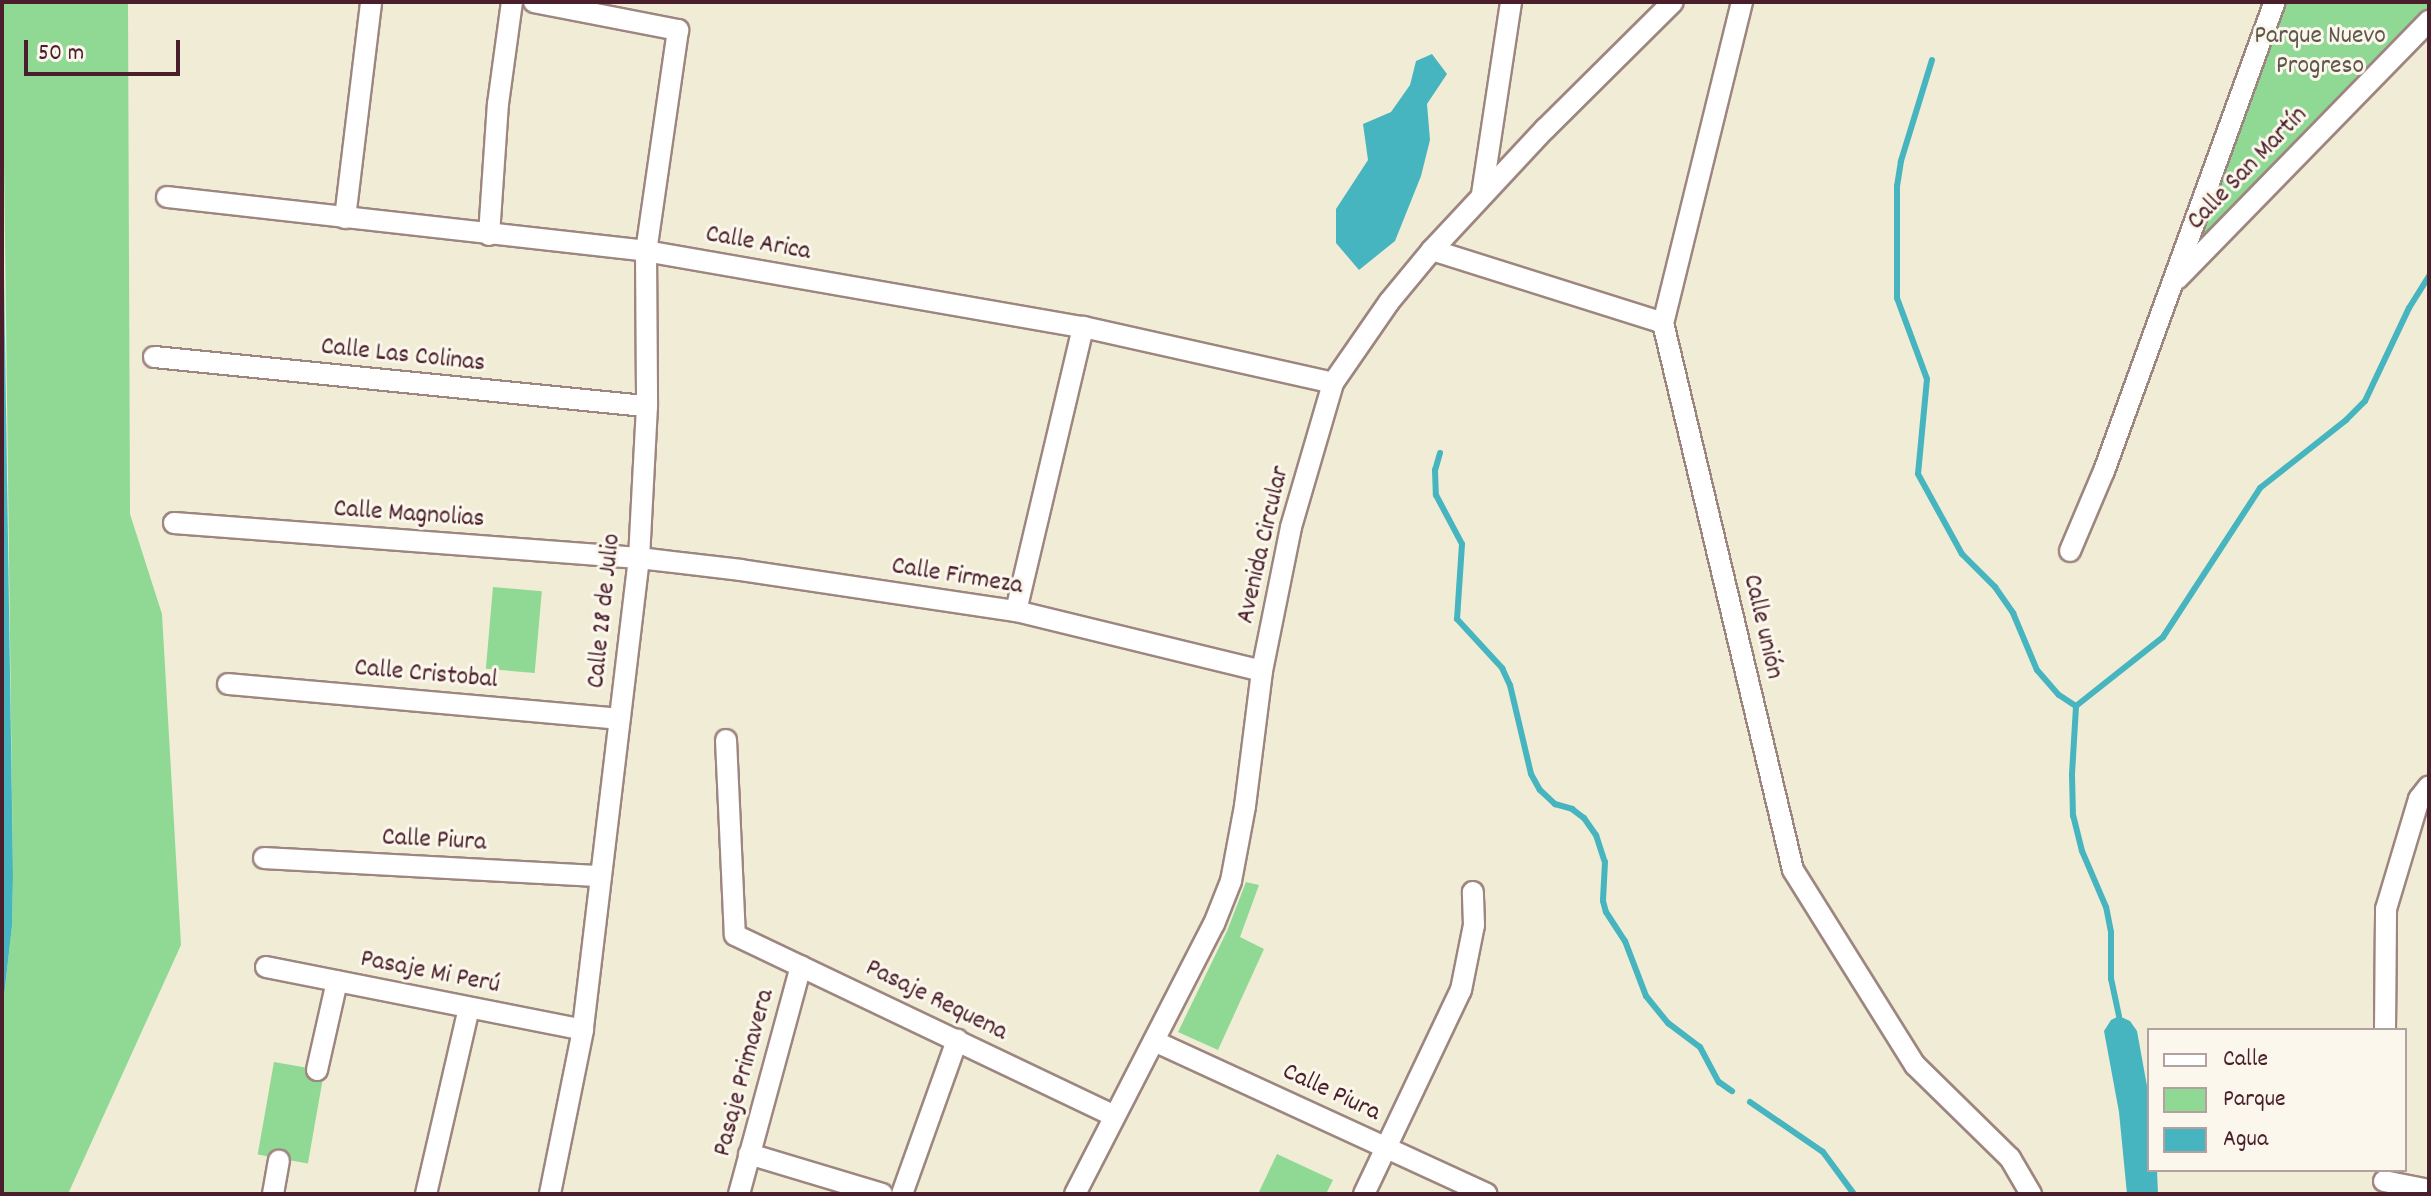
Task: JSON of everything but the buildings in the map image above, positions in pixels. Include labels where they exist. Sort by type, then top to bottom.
[{"type":"street","points":[[345,218],[371,2]]},
{"type":"street","points":[[489,235],[498,104],[512,2]]},
{"type":"street","name":"Calle 28 de Julio","points":[[534,2],[678,30],[646,251],[647,406],[639,558],[583,1030],[550,1194]]},
{"type":"street","points":[[1482,194],[1511,2]]},
{"type":"street","name":"Avenida Circular","points":[[1075,1194],[1214,924],[1231,881],[1245,806],[1262,671],[1291,527],[1333,383],[1389,302],[1432,250],[1482,194],[1673,2]]},
{"type":"street","name":"Calle unión","points":[[1742,2],[1663,323],[1793,870],[1915,1065],[2010,1158],[2031,1194]]},
{"type":"street","points":[[2070,551],[2172,285],[2275,2]]},
{"type":"street","name":"Calle San Martín","points":[[2172,285],[2429,21]]},
{"type":"street","name":"Calle Arica","points":[[167,197],[646,251],[1083,327],[1333,383]]},
{"type":"street","points":[[1432,250],[1663,323]]},
{"type":"street","points":[[1016,611],[1083,327]]},
{"type":"street","name":"Calle Las Colinas","points":[[154,357],[647,406]]},
{"type":"street","name":"Calle Magnolias","points":[[174,523],[639,558]]},
{"type":"street","name":"Calle Firmeza","points":[[639,558],[1016,611],[1262,671]]},
{"type":"street","name":"Calle Cristobal","points":[[228,684],[619,719]]},
{"type":"street","name":"Pasaje Requena","points":[[726,740],[735,935],[1114,1116]]},
{"type":"street","points":[[2385,1028],[2386,909],[2419,799],[2429,786]]},
{"type":"street","name":"Calle Piura","points":[[264,858],[601,876]]},
{"type":"street","points":[[1364,1194],[1461,990],[1474,925],[1473,892]]},
{"type":"street","name":"Pasaje Primavera","points":[[739,1194],[801,966]]},
{"type":"street","name":"Pasaje Mi Perú","points":[[266,967],[583,1030]]},
{"type":"street","points":[[317,1070],[337,981]]},
{"type":"street","points":[[426,1194],[469,1008]]},
{"type":"street","points":[[902,1194],[957,1040]]},
{"type":"street","name":"Calle Piura","points":[[1154,1041],[1486,1194]]},
{"type":"street","points":[[749,1154],[882,1194]]},
{"type":"street","points":[[273,1194],[279,1161]]},
{"type":"street","points":[[2383,1182],[2429,1190]]},
{"type":"green space","points":[[2,2],[128,2],[130,514],[162,614],[181,945],[68,1194],[2,1194],[2,1014],[12,926],[13,875]]},
{"type":"green space","name":"Parque Nuevo Progreso","points":[[2285,2],[2429,2],[2429,10],[2190,256]]},
{"type":"green space","points":[[493,587],[542,591],[535,673],[486,669]]},
{"type":"green space","points":[[1246,882],[1259,885],[1240,937],[1264,949],[1218,1050],[1178,1032],[1227,931]]},
{"type":"green space","points":[[274,1062],[324,1071],[308,1163],[258,1155]]},
{"type":"green space","points":[[1277,1154],[1333,1180],[1326,1194],[1258,1194]]},
{"type":"water","points":[[1432,54],[1447,74],[1427,104],[1430,140],[1421,176],[1395,241],[1359,270],[1336,243],[1336,209],[1368,160],[1363,124],[1391,112],[1410,85],[1416,61]]},
{"type":"water","points":[[2,141],[13,875],[12,926],[2,1014]]},
{"type":"water","points":[[2119,1016],[2130,1021],[2137,1031],[2147,1086],[2147,1172],[2157,1172],[2158,1194],[2127,1194],[2119,1112],[2104,1031],[2111,1020]]},
{"type":"waterway","points":[[1932,60],[1901,161],[1897,186],[1897,298],[1927,379],[1918,474],[1962,554],[1995,587],[2013,613],[2037,670],[2059,695],[2076,706]]},
{"type":"waterway","points":[[2119,1016],[2111,979],[2111,932],[2106,907],[2082,851],[2073,816],[2076,706],[2163,637],[2260,488],[2346,420],[2365,401],[2409,308],[2429,276]]},
{"type":"waterway","points":[[1440,453],[1435,470],[1436,495],[1462,544],[1457,619],[1502,668],[1510,685],[1531,774],[1540,790],[1555,804],[1572,809],[1584,818],[1596,835],[1605,862],[1603,901],[1606,912],[1625,941],[1646,996],[1668,1023],[1700,1047],[1719,1082],[1732,1091]]},
{"type":"waterway","points":[[1750,1102],[1823,1152],[1854,1194]]}]
